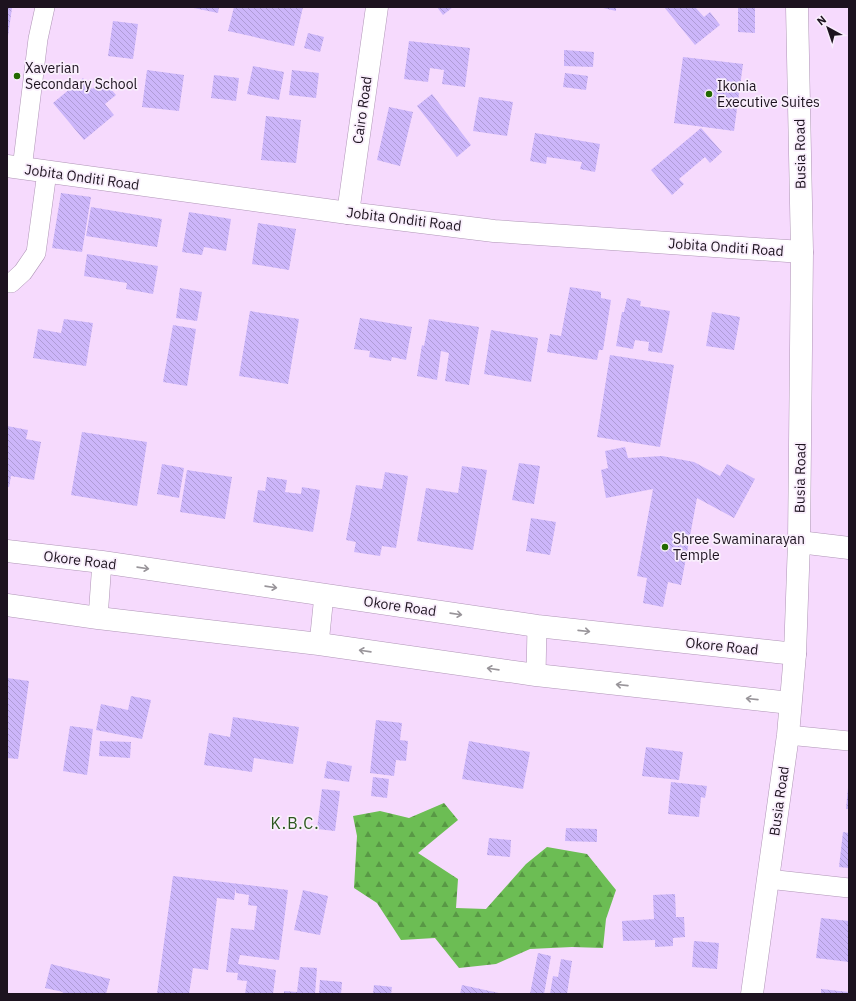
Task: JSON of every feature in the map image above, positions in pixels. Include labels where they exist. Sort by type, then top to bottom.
[{"type":"street","points":[[15,168],[45,7]]},
{"type":"street","name":"Cairo Road","points":[[348,213],[377,7]]},
{"type":"street","name":"Busia Road","points":[[752,994],[788,735],[795,654],[799,542],[802,252],[797,7]]},
{"type":"street","name":"Jobita Onditi Road","points":[[15,168],[494,231],[802,252]]},
{"type":"street","points":[[7,283],[11,283],[23,272],[36,253],[47,172]]},
{"type":"street","points":[[799,542],[849,548]]},
{"type":"street","name":"Okore Road","points":[[7,550],[102,562],[537,626],[795,654]]},
{"type":"street","points":[[98,618],[102,562]]},
{"type":"street","points":[[319,644],[324,595]]},
{"type":"street","points":[[7,605],[98,618],[319,644],[536,676],[790,703]]},
{"type":"street","points":[[536,676],[537,626]]},
{"type":"street","points":[[788,735],[849,741]]},
{"type":"street","points":[[768,878],[849,888]]},
{"type":"green space","points":[[444,803],[458,820],[418,853],[458,879],[456,908],[486,909],[526,864],[547,847],[587,854],[616,890],[606,919],[603,948],[572,947],[530,949],[496,964],[459,968],[435,938],[401,940],[377,903],[354,888],[357,836],[353,816],[380,811],[409,818]]},
{"type":"building","points":[[7,7],[12,8],[8,36],[7,36]]},
{"type":"building","points":[[189,7],[219,7],[218,13]]},
{"type":"building","points":[[234,7],[303,7],[294,46],[228,31]]},
{"type":"building","points":[[437,7],[453,7],[443,15]]},
{"type":"building","points":[[599,7],[616,7],[616,11]]},
{"type":"building","points":[[664,7],[695,7],[704,17],[710,12],[720,25],[695,45]]},
{"type":"building","points":[[738,7],[755,7],[755,33],[738,32]]},
{"type":"building","points":[[113,21],[138,24],[133,59],[108,56]]},
{"type":"building","points":[[308,33],[324,37],[320,52],[304,48]]},
{"type":"building","points":[[409,41],[470,48],[465,87],[442,84],[444,70],[430,68],[428,82],[404,79]]},
{"type":"building","points":[[564,50],[594,52],[593,67],[564,66]]},
{"type":"building","name":"Ikonia Executive Suites","points":[[683,57],[743,64],[734,131],[674,123]]},
{"type":"building","points":[[253,66],[284,72],[279,100],[247,94]]},
{"type":"building","points":[[147,70],[184,75],[179,111],[142,107]]},
{"type":"building","points":[[292,70],[319,73],[316,98],[289,95]]},
{"type":"building","points":[[565,73],[588,76],[586,90],[563,87]]},
{"type":"building","points":[[214,75],[239,78],[236,101],[211,98]]},
{"type":"building","points":[[83,78],[92,89],[103,80],[116,95],[105,104],[114,115],[84,140],[53,103]]},
{"type":"building","points":[[432,94],[471,145],[457,157],[417,106]]},
{"type":"building","points":[[479,97],[513,102],[507,136],[473,131]]},
{"type":"building","points":[[389,107],[413,112],[400,166],[377,160]]},
{"type":"building","points":[[266,116],[301,120],[296,163],[261,160]]},
{"type":"building","points":[[701,128],[722,152],[710,163],[705,157],[679,179],[684,184],[672,195],[651,170]]},
{"type":"building","points":[[535,133],[600,144],[595,172],[580,169],[582,162],[547,157],[546,164],[530,161]]},
{"type":"building","points":[[61,193],[91,197],[82,252],[52,248]]},
{"type":"building","points":[[91,207],[162,219],[157,247],[86,236]]},
{"type":"building","points":[[189,212],[231,219],[226,251],[204,247],[202,255],[182,252]]},
{"type":"building","points":[[258,223],[296,229],[289,270],[252,264]]},
{"type":"building","points":[[87,254],[158,266],[153,294],[126,289],[127,283],[84,276]]},
{"type":"building","points":[[570,287],[601,292],[601,298],[611,300],[603,350],[599,350],[597,360],[547,352],[550,334],[561,336]]},
{"type":"building","points":[[180,288],[202,292],[197,321],[176,318]]},
{"type":"building","points":[[627,298],[641,301],[640,306],[670,311],[662,353],[648,351],[649,342],[635,340],[633,349],[616,346],[622,312],[624,312]]},
{"type":"building","points":[[250,311],[299,319],[288,384],[239,376]]},
{"type":"building","points":[[712,312],[740,317],[734,350],[706,346]]},
{"type":"building","points":[[360,318],[412,327],[406,360],[392,357],[391,361],[369,357],[370,351],[354,349]]},
{"type":"building","points":[[64,319],[93,323],[86,366],[33,358],[38,329],[61,333]]},
{"type":"building","points":[[429,319],[479,327],[469,385],[445,381],[449,353],[441,351],[437,380],[417,376],[422,345],[424,346]]},
{"type":"building","points":[[173,325],[196,329],[187,386],[163,382]]},
{"type":"building","points":[[491,330],[538,338],[531,382],[484,374]]},
{"type":"building","points":[[610,355],[674,365],[660,447],[597,437]]},
{"type":"building","points":[[7,426],[28,430],[26,439],[41,442],[34,480],[11,476],[9,487],[7,487]]},
{"type":"building","points":[[82,432],[147,442],[137,506],[71,495]]},
{"type":"building","name":"Shree Swaminarayan Temple","points":[[625,447],[628,458],[662,456],[694,462],[720,476],[727,464],[755,479],[734,518],[697,498],[681,585],[668,582],[663,607],[643,603],[647,578],[637,576],[653,489],[606,498],[601,470],[608,468],[605,451]]},
{"type":"building","points":[[519,463],[540,466],[534,504],[512,500]]},
{"type":"building","points":[[162,464],[184,468],[179,498],[157,494]]},
{"type":"building","points":[[462,466],[487,470],[473,550],[417,541],[426,488],[458,493]]},
{"type":"building","points":[[187,470],[232,477],[225,519],[180,512]]},
{"type":"building","points":[[385,472],[408,476],[396,548],[382,546],[380,556],[354,552],[356,542],[346,540],[356,485],[382,489]]},
{"type":"building","points":[[267,477],[287,480],[285,492],[301,494],[302,487],[320,490],[313,532],[253,522],[258,490],[265,491]]},
{"type":"building","points":[[531,518],[556,522],[550,555],[526,551]]},
{"type":"building","points":[[7,678],[29,681],[18,759],[7,758]]},
{"type":"building","points":[[131,696],[151,700],[142,739],[96,730],[101,704],[128,710]]},
{"type":"building","points":[[233,717],[299,727],[293,764],[254,758],[252,772],[204,765],[209,733],[230,737]]},
{"type":"building","points":[[376,720],[402,723],[400,740],[408,741],[406,761],[396,760],[394,776],[370,773]]},
{"type":"building","points":[[70,726],[93,729],[87,775],[63,771]]},
{"type":"building","points":[[100,741],[131,742],[130,758],[99,756]]},
{"type":"building","points":[[469,741],[530,752],[523,789],[462,779]]},
{"type":"building","points":[[646,747],[683,752],[679,780],[642,776]]},
{"type":"building","points":[[327,761],[352,766],[349,782],[324,778]]},
{"type":"building","points":[[373,777],[389,779],[387,798],[371,796]]},
{"type":"building","points":[[671,782],[707,786],[705,798],[701,797],[699,817],[668,814]]},
{"type":"building","points":[[848,788],[849,809],[846,809]]},
{"type":"building","points":[[322,789],[340,791],[335,831],[317,829]]},
{"type":"building","points":[[566,828],[597,829],[597,842],[565,841]]},
{"type":"building","points":[[843,832],[849,833],[849,868],[839,867]]},
{"type":"building","points":[[489,838],[511,840],[510,857],[487,855]]},
{"type":"building","points":[[173,876],[288,890],[279,960],[240,955],[238,964],[276,970],[273,994],[245,994],[247,981],[237,980],[238,973],[226,972],[231,928],[254,930],[257,906],[248,905],[249,895],[236,893],[236,887],[234,900],[217,898],[208,970],[193,968],[189,994],[157,994]]},
{"type":"building","points":[[303,890],[328,896],[320,935],[294,930]]},
{"type":"building","points":[[675,894],[676,917],[684,917],[685,937],[673,938],[673,946],[655,947],[655,940],[623,941],[622,921],[654,919],[653,895]]},
{"type":"building","points":[[821,918],[849,921],[849,962],[816,958]]},
{"type":"building","points":[[694,941],[719,943],[717,969],[692,967]]},
{"type":"building","points":[[538,953],[551,956],[544,994],[530,994]]},
{"type":"building","points":[[561,959],[572,961],[567,994],[550,994],[553,976],[558,977]]},
{"type":"building","points":[[51,964],[110,979],[106,994],[62,994],[63,992],[45,988]]},
{"type":"building","points":[[300,967],[317,968],[315,994],[284,994],[284,991],[297,992]]},
{"type":"building","points":[[320,980],[342,982],[341,994],[319,994]]},
{"type":"building","points":[[374,985],[392,987],[391,994],[373,994]]},
{"type":"building","points":[[462,985],[499,993],[460,994]]},
{"type":"building","points":[[821,989],[849,992],[849,994],[821,994]]},
{"type":"place","name":"Xaverian Secondary School","points":[[17,76]]},
{"type":"place","name":"Ikonia Executive Suites","points":[[709,94]]},
{"type":"place","name":"Shree Swaminarayan Temple","points":[[665,547]]},
{"type":"district","name":"K.B.C.","points":[[295,823]]}]
